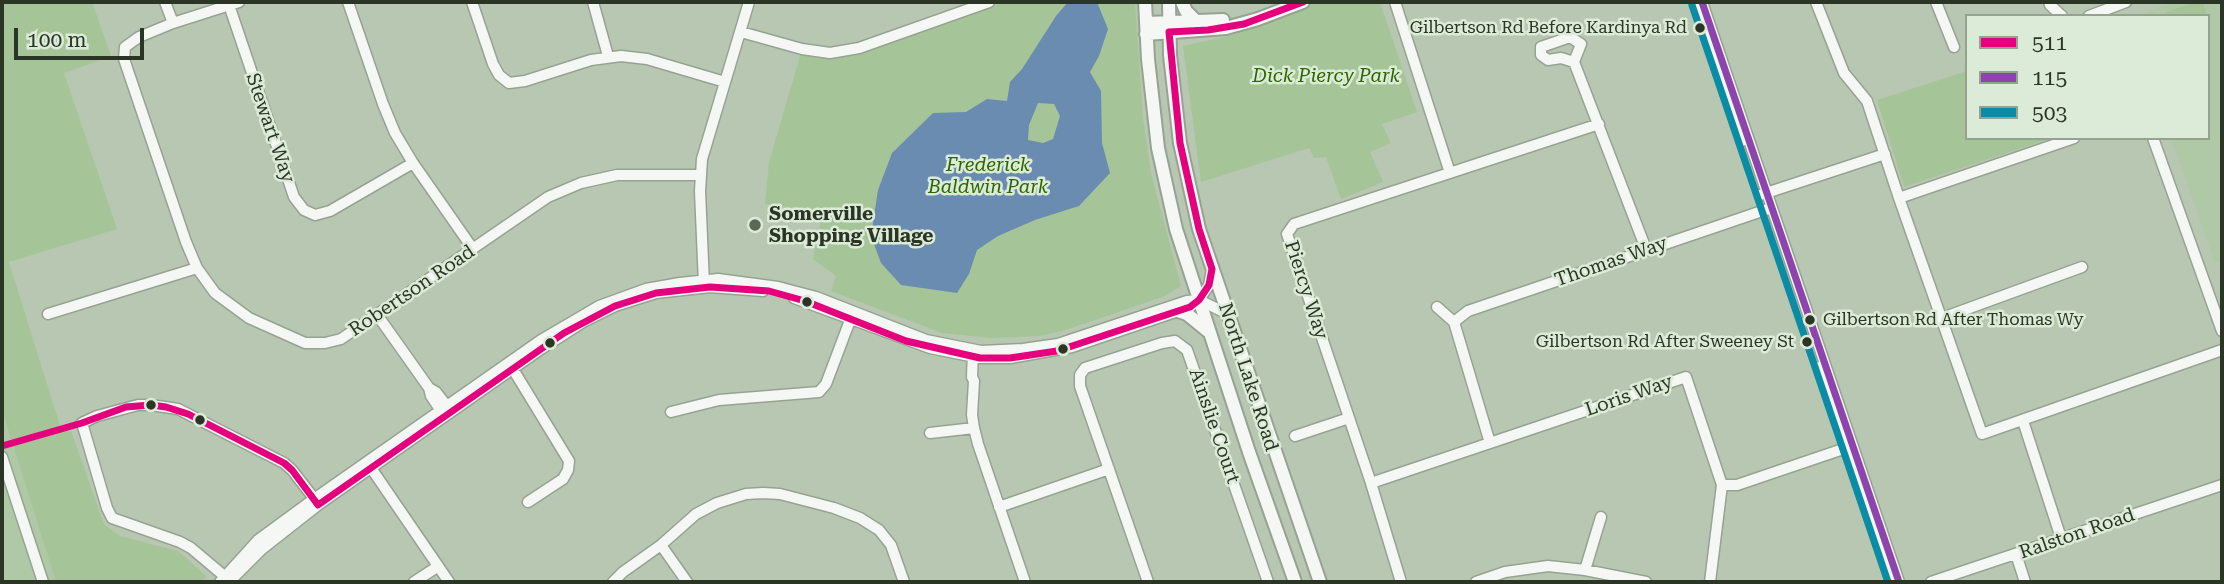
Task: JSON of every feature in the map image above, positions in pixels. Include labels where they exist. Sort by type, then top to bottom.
[{"type":"main road","name":"North Lake Road","points":[[1145,2],[1150,86],[1158,148],[1176,229],[1295,582]]},
{"type":"main road","name":"North Lake Road","points":[[1168,2],[1180,143],[1199,229],[1320,582]]},
{"type":"main road","points":[[1182,2],[1186,11],[1197,22]]},
{"type":"main road","points":[[1169,27],[1230,20],[1287,2]]},
{"type":"main road","points":[[1146,28],[1235,26],[1303,2]]},
{"type":"main road","points":[[1178,312],[1187,314],[1209,331]]},
{"type":"street","points":[[165,2],[173,23],[234,3]]},
{"type":"street","points":[[348,2],[395,133],[474,249]]},
{"type":"street","points":[[472,2],[493,64],[499,75],[509,83],[591,60],[621,56],[647,59],[725,82]]},
{"type":"street","points":[[593,2],[608,57]]},
{"type":"street","points":[[707,283],[709,267],[704,255],[700,176],[702,159],[749,2]]},
{"type":"street","points":[[741,32],[802,49],[830,52],[859,48],[989,2]]},
{"type":"street","points":[[1395,2],[1450,173]]},
{"type":"street","points":[[1695,2],[1763,194]]},
{"type":"street","points":[[1702,2],[1768,209],[1899,582]]},
{"type":"street","points":[[1816,2],[1844,73],[1867,101],[1982,434],[2222,351]]},
{"type":"street","points":[[1936,2],[1954,47]]},
{"type":"street","points":[[2094,14],[2126,2]]},
{"type":"street","name":"Stewart Way","points":[[234,3],[293,197],[304,210],[315,215],[330,212],[414,163]]},
{"type":"street","name":"Robertson Road","points":[[173,23],[139,37],[125,47],[124,59],[186,242],[197,268],[215,293],[249,318],[306,342],[341,339],[548,197],[582,183],[617,175],[700,176]]},
{"type":"street","points":[[1574,62],[1646,249]]},
{"type":"street","name":"Piercy Way","points":[[1401,582],[1371,483],[1287,234],[1294,224],[1599,124]]},
{"type":"street","points":[[1899,198],[2068,140]]},
{"type":"street","points":[[2153,140],[2222,331]]},
{"type":"street","points":[[1763,194],[1885,153]]},
{"type":"street","name":"Thomas Way","points":[[1454,322],[1468,311],[1768,209]]},
{"type":"street","points":[[1942,318],[2082,267]]},
{"type":"street","points":[[48,314],[197,268]]},
{"type":"street","points":[[316,502],[284,463],[178,409],[138,405],[82,423],[112,518],[180,542],[191,548],[226,580],[316,502],[511,366],[615,306],[656,293],[707,283],[786,295],[852,315],[906,341],[1010,358],[1056,351],[1190,307],[1199,300],[1209,285],[1212,269]]},
{"type":"street","points":[[977,354],[1058,344],[1187,301],[1199,300],[1228,314]]},
{"type":"street","points":[[1437,307],[1454,322],[1490,443]]},
{"type":"street","points":[[671,412],[719,400],[819,392],[826,384],[852,315]]},
{"type":"street","points":[[378,316],[429,388],[431,396],[446,411]]},
{"type":"street","name":"Ainslie Court","points":[[1148,582],[1080,386],[1080,375],[1085,368],[1175,341],[1187,350],[1268,582]]},
{"type":"street","points":[[977,354],[978,377],[974,381],[972,415],[974,428],[1025,582]]},
{"type":"street","points":[[511,366],[569,461],[563,479],[528,502]]},
{"type":"street","name":"Loris Way","points":[[1371,483],[1686,377],[1722,485],[1710,582]]},
{"type":"street","points":[[1296,436],[1349,418]]},
{"type":"street","points":[[2023,421],[2061,538]]},
{"type":"street","points":[[930,433],[974,428]]},
{"type":"street","points":[[1722,485],[1737,485],[1850,447]]},
{"type":"street","points":[[1850,447],[1891,582]]},
{"type":"street","points":[[2,457],[43,582]]},
{"type":"street","points":[[369,465],[449,582]]},
{"type":"street","points":[[999,508],[1109,469]]},
{"type":"street","name":"Ralston Road","points":[[1931,582],[2222,485]]},
{"type":"street","points":[[613,582],[696,514],[717,503],[746,494],[780,494],[860,518],[879,530],[891,545],[904,582]]},
{"type":"street","points":[[1585,569],[1601,517]]},
{"type":"street","points":[[661,545],[687,582]]},
{"type":"street","points":[[2016,554],[2025,582]]},
{"type":"street","points":[[1476,582],[1505,572],[1548,566],[1585,569],[1646,582]]},
{"type":"street","points":[[414,582],[437,567]]},
{"type":"shaded area","points":[[2174,2],[2222,2],[2222,260],[2215,262],[2172,140],[2210,140],[2210,14],[2141,14]]},
{"type":"shaded area","points":[[2,410],[56,582],[2,582]]},
{"type":"green space","points":[[2,2],[92,2],[111,56],[64,73],[117,229],[9,262],[62,432],[71,431],[104,524],[120,536],[178,551],[206,576],[203,582],[56,582],[2,410]]},
{"type":"green space","name":"Frederick Baldwin Park","points":[[1002,2],[1135,2],[1143,118],[1151,173],[1181,286],[1165,296],[1066,330],[1040,336],[991,338],[942,333],[831,291],[836,276],[813,259],[823,212],[765,204],[769,162],[801,53],[835,56]]},
{"type":"green space","name":"Dick Piercy Park","points":[[1313,2],[1380,2],[1417,112],[1382,124],[1391,143],[1370,152],[1383,182],[1341,199],[1326,157],[1314,158],[1309,148],[1201,182],[1183,46],[1233,35]]},
{"type":"green space","points":[[2203,2],[2206,14],[2166,14]]},
{"type":"green space","points":[[1965,72],[1965,140],[2046,140],[1904,187],[1877,100]]},
{"type":"water","points":[[1068,2],[1097,2],[1108,29],[1099,56],[1090,72],[1101,91],[1102,143],[1110,173],[1079,206],[1035,220],[998,236],[977,250],[969,274],[957,293],[901,285],[881,263],[871,236],[878,190],[892,153],[933,113],[966,112],[987,99],[1007,101],[1010,82],[1022,69]],"holes":[[[1038,103],[1054,104],[1060,116],[1053,139],[1043,143],[1028,140],[1029,125]]]},
{"type":"transit line","name":"511","points":[[2,446],[126,407],[166,407],[188,414],[284,463],[318,505],[564,333],[615,306],[656,293],[710,287],[769,291],[805,301],[906,341],[980,358],[1010,358],[1057,351],[1190,307],[1199,300],[1209,285],[1212,269],[1199,229],[1180,143],[1169,32],[1208,30],[1244,24],[1303,2]]},
{"type":"transit line","name":"115","points":[[1702,2],[1899,582]]},
{"type":"transit line","name":"503","points":[[1692,5],[1888,582]]},
{"type":"place","name":"Gilbertson Rd Before Kardinya Rd","points":[[1700,28]]},
{"type":"place","name":"Somerville Shopping Village","points":[[755,225]]},
{"type":"place","name":"Gilbertson Rd After Thomas Wy","points":[[1810,320]]},
{"type":"place","name":"Gilbertson Rd After Sweeney St","points":[[1807,342]]}]
